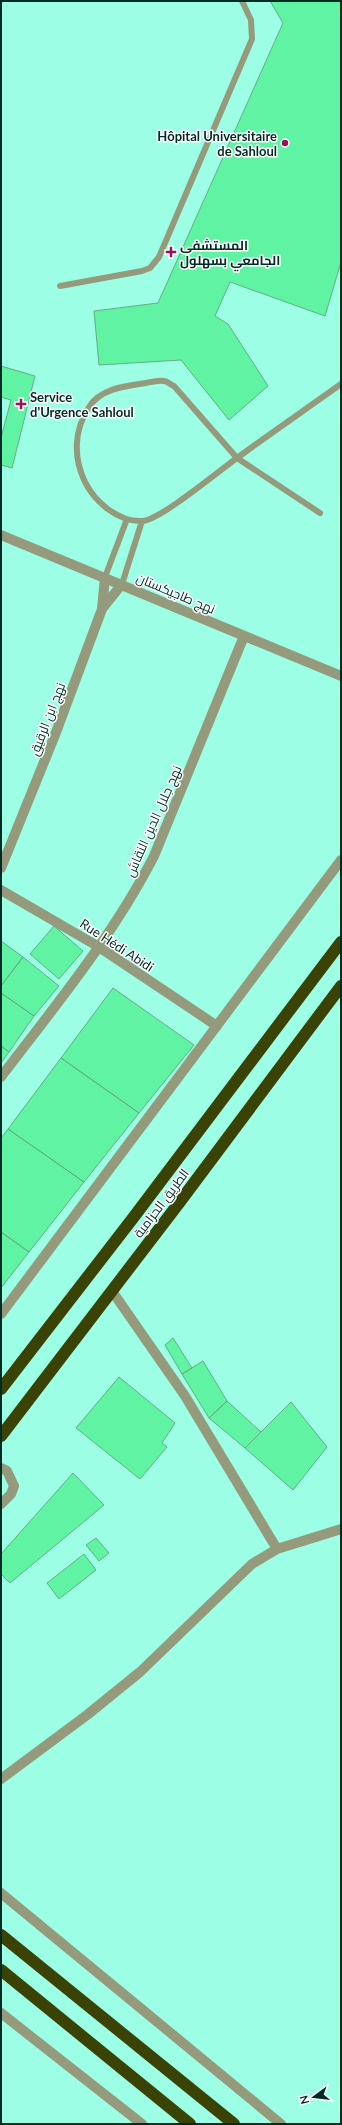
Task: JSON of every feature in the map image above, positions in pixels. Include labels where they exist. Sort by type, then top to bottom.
[{"type":"highway","name":"الطريق الحزامية","points":[[1,1389],[133,1218],[341,942]]},
{"type":"highway","name":"الطريق الحزامية","points":[[1,1436],[341,986]]},
{"type":"highway","points":[[1,1935],[234,2124]]},
{"type":"highway","points":[[1,1970],[190,2124]]},
{"type":"street","name":"نهج طاجيكستان","points":[[1,535],[341,676]]},
{"type":"street","points":[[102,609],[105,577]]},
{"type":"street","name":"نهج ابن الرقيق","points":[[1,868],[56,735],[102,609],[122,584]]},
{"type":"street","name":"نهج جلال الدين النقاش","points":[[1,1077],[99,947],[136,891],[154,856],[244,636]]},
{"type":"street","points":[[1,1314],[341,860]]},
{"type":"street","name":"Rue Hédi Abidi","points":[[1,890],[99,947],[217,1026]]},
{"type":"street","points":[[112,1291],[185,1396],[277,1549]]},
{"type":"street","points":[[1,1468],[7,1472],[14,1486],[11,1494],[1,1504]]},
{"type":"street","points":[[1,1779],[112,1696],[163,1652],[252,1564],[277,1549],[341,1529]]},
{"type":"street","points":[[1,1893],[281,2124]]},
{"type":"street","points":[[1,2013],[142,2124]]},
{"type":"lane","points":[[60,286],[142,271],[150,268],[159,257],[252,39],[251,20],[242,1]]},
{"type":"lane","points":[[320,513],[237,458],[174,386],[163,381],[118,387],[105,393],[92,402],[82,419],[77,439],[77,461],[85,482],[97,500],[116,515],[127,519],[142,521],[150,520],[164,511],[237,458],[341,384]]},
{"type":"lane","points":[[105,577],[127,519]]},
{"type":"lane","points":[[122,584],[142,521]]},
{"type":"building","name":"Hôpital Universitaire de Sahloul","points":[[270,1],[341,1],[341,262],[325,316],[230,282],[215,316],[228,324],[268,386],[229,420],[181,360],[99,365],[94,311],[158,303],[283,23]]},
{"type":"building","points":[[1,366],[35,376],[12,468],[1,465],[1,438],[11,400],[1,397]]},
{"type":"building","points":[[54,926],[83,951],[59,979],[30,954]]},
{"type":"building","points":[[1,941],[23,957],[1,986]]},
{"type":"building","points":[[23,957],[59,986],[34,1016],[1,993],[1,986]]},
{"type":"building","points":[[113,988],[194,1045],[139,1113],[61,1058]]},
{"type":"building","points":[[1,993],[34,1016],[9,1052],[1,1046]]},
{"type":"building","points":[[1,1046],[9,1052],[1,1063]]},
{"type":"building","points":[[61,1058],[139,1113],[84,1182],[8,1129]]},
{"type":"building","points":[[8,1129],[84,1182],[29,1252],[1,1232],[1,1138]]},
{"type":"building","points":[[1,1232],[29,1252],[1,1288]]},
{"type":"building","points":[[173,1338],[192,1368],[182,1374],[165,1345]]},
{"type":"building","points":[[203,1361],[227,1401],[209,1418],[182,1374]]},
{"type":"building","points":[[119,1377],[175,1423],[162,1443],[167,1447],[140,1479],[76,1428]]},
{"type":"building","points":[[227,1401],[261,1432],[245,1448],[209,1418]]},
{"type":"building","points":[[291,1402],[327,1447],[293,1490],[245,1448]]},
{"type":"building","points":[[73,1473],[104,1505],[10,1583],[1,1574],[1,1554]]},
{"type":"building","points":[[96,1538],[109,1553],[99,1561],[86,1545]]},
{"type":"building","points":[[84,1554],[96,1570],[59,1599],[47,1583]]},
{"type":"place","name":"Hôpital Universitaire de Sahloul","points":[[285,143]]},
{"type":"place","name":"المستشفى الجامعي بسهلول","points":[[171,252]]},
{"type":"place","name":"Service d'Urgence Sahloul","points":[[21,404]]}]
